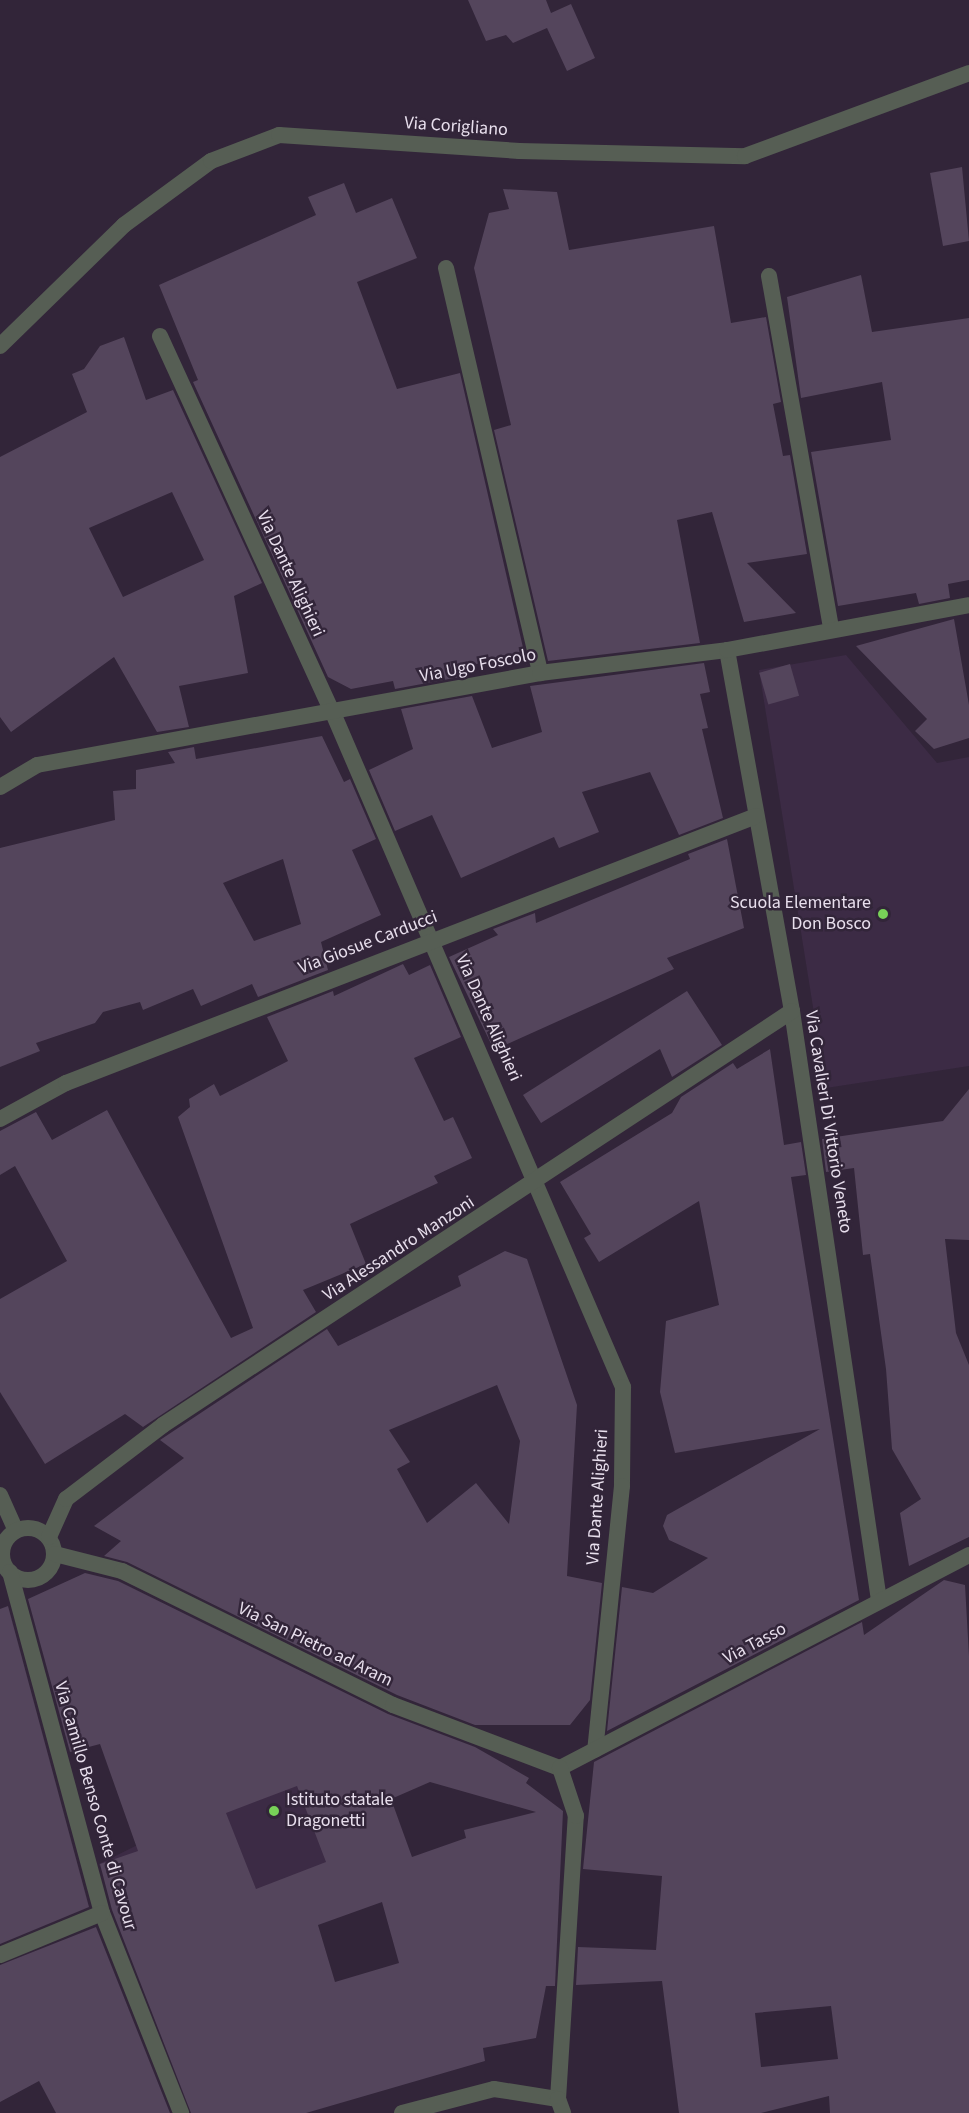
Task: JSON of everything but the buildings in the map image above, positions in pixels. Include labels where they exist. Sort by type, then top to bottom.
[{"type":"street","name":"Via Corigliano","points":[[0,346],[124,225],[211,161],[279,135],[519,151],[745,156],[969,73]]},
{"type":"street","points":[[446,268],[540,673]]},
{"type":"street","points":[[769,276],[831,627]]},
{"type":"street","name":"Via Dante Alighieri","points":[[160,336],[333,713],[539,1181],[623,1387],[622,1486],[595,1750]]},
{"type":"street","name":"Via Ugo Foscolo","points":[[0,787],[37,765],[333,713],[540,673],[727,650],[831,627],[969,605]]},
{"type":"street","name":"Via Cavalieri Di Vittorio Veneto","points":[[727,650],[792,1011],[879,1600]]},
{"type":"street","name":"Via Giosue Carducci","points":[[0,1119],[66,1083],[431,939],[756,816]]},
{"type":"street","name":"Via Alessandro Manzoni","points":[[49,1537],[66,1499],[105,1466],[539,1181],[792,1011]]},
{"type":"street","points":[[0,1495],[16,1531]]},
{"type":"street","points":[[33,1528],[49,1537],[55,1554],[42,1576],[24,1580],[10,1572],[3,1550],[16,1531],[33,1528]]},
{"type":"street","name":"Via San Pietro ad Aram","points":[[55,1554],[122,1571],[393,1705],[560,1768]]},
{"type":"street","name":"Via Tasso","points":[[560,1768],[969,1555]]},
{"type":"street","name":"Via Camillo Benso Conte di Cavour","points":[[10,1572],[102,1913],[182,2113]]},
{"type":"street","points":[[402,2113],[494,2089],[561,2106],[576,1816],[560,1768]]},
{"type":"street","points":[[0,1955],[102,1913]]},
{"type":"shaded area","name":"Scuola Elementare Don Bosco","points":[[846,655],[937,763],[969,757],[969,1066],[826,1088],[759,670]]},
{"type":"shaded area","name":"Istituto statale Dragonetti","points":[[316,1757],[382,1902],[148,1970],[99,1864]]},
{"type":"place","name":"Scuola Elementare Don Bosco","points":[[883,914]]},
{"type":"place","name":"Istituto statale Dragonetti","points":[[274,1811]]}]
